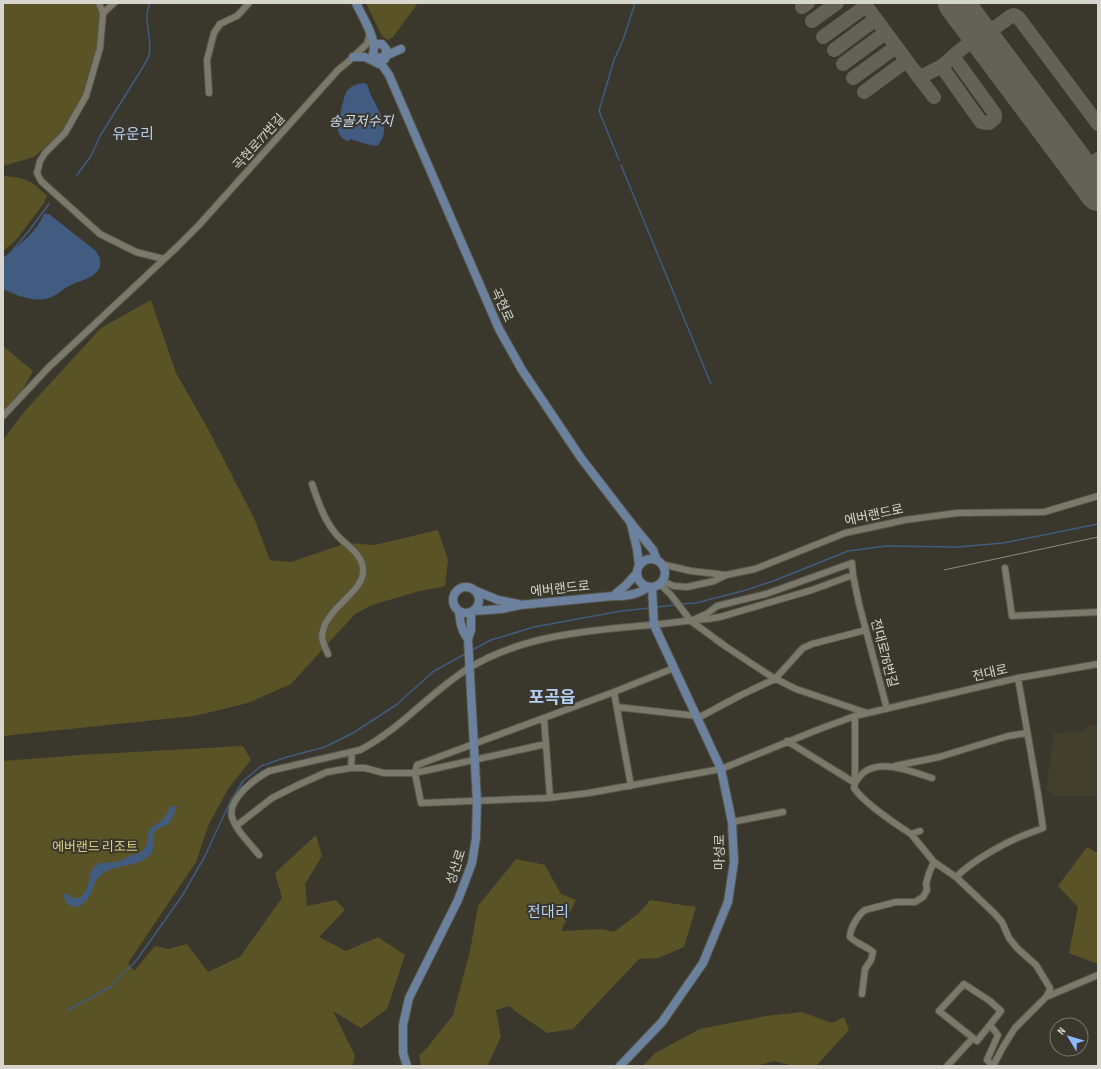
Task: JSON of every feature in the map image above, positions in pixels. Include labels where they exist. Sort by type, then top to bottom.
[{"type":"main road","points":[[356,3],[373,38],[374,47],[372,52],[380,56],[389,75]]},
{"type":"main road","points":[[370,32],[386,49],[380,56]]},
{"type":"main road","points":[[370,32],[383,43],[401,49]]},
{"type":"main road","points":[[374,47],[377,44],[401,49]]},
{"type":"main road","points":[[380,56],[401,49]]},
{"type":"main road","points":[[389,75],[388,65],[393,55],[401,49]]},
{"type":"main road","points":[[353,57],[361,56],[373,60],[384,68],[389,75]]},
{"type":"main road","name":"곡현로","points":[[389,75],[499,328],[522,370],[580,458],[653,550],[659,562]]},
{"type":"main road","points":[[613,596],[626,585],[638,569],[641,563],[649,559],[659,562],[665,572],[656,585],[644,585],[639,580],[638,569],[637,549],[631,523]]},
{"type":"main road","name":"에버랜드로","points":[[472,611],[502,609],[520,605],[625,596],[656,585]]},
{"type":"main road","name":"마성로","points":[[620,1066],[662,1022],[703,962],[728,902],[734,862],[732,822],[721,769],[654,622],[652,597],[656,585]]},
{"type":"main road","points":[[468,639],[463,633],[458,611],[453,604],[454,594],[458,590],[466,587],[498,600],[520,605]]},
{"type":"main road","points":[[458,611],[465,613],[472,611],[476,607],[478,598],[474,590]]},
{"type":"main road","name":"성산로","points":[[407,1066],[403,1053],[403,1025],[409,998],[458,900],[472,863],[476,838],[477,801],[468,639],[471,630],[472,611]]},
{"type":"street","points":[[99,3],[103,13],[100,48],[86,96],[65,133],[45,153],[40,161],[37,173],[41,181],[100,234],[136,252],[164,259]]},
{"type":"street","points":[[103,13],[114,3]]},
{"type":"street","points":[[209,93],[207,60],[214,33],[220,24],[236,16],[249,3]]},
{"type":"street","points":[[353,57],[367,44],[370,32]]},
{"type":"street","points":[[353,57],[374,47]]},
{"type":"street","points":[[353,57],[361,54],[380,56]]},
{"type":"street","name":"곡현로77번길","points":[[3,416],[49,367],[199,225],[338,70],[353,57]]},
{"type":"street","points":[[312,484],[328,523],[336,534],[362,560],[363,573],[357,587],[343,600],[325,622],[322,638],[328,654]]},
{"type":"street","name":"에버랜드로","points":[[656,585],[687,587],[714,581],[726,575],[755,569],[845,532],[905,520],[956,513],[1044,512],[1098,496]]},
{"type":"street","points":[[659,562],[691,571],[726,575]]},
{"type":"street","points":[[259,855],[236,826],[232,812],[239,796],[259,777],[269,771],[360,750],[378,740],[469,666],[503,650],[566,633],[654,622],[691,621],[720,617],[812,590],[853,575],[852,564],[766,594],[718,606],[708,613],[691,621]]},
{"type":"street","points":[[1005,568],[1012,616],[1098,612]]},
{"type":"street","name":"전대로76번길","points":[[853,575],[859,604],[887,709]]},
{"type":"street","points":[[656,585],[671,595],[691,621],[725,646],[775,679],[802,691],[867,713]]},
{"type":"street","points":[[617,707],[697,717],[775,679],[803,648],[812,644],[866,630]]},
{"type":"street","name":"전대로","points":[[415,773],[421,803],[550,797],[589,793],[721,769],[787,741],[855,716],[1018,678],[1098,664]]},
{"type":"street","points":[[415,773],[417,765],[614,692],[674,668]]},
{"type":"street","points":[[956,877],[965,868],[994,851],[1022,836],[1042,828],[1018,678]]},
{"type":"street","points":[[614,692],[631,786]]},
{"type":"street","points":[[855,716],[854,788],[863,798],[911,834],[934,862],[956,877],[994,912],[1002,922],[1009,938],[1017,948],[1036,965],[1050,988],[1046,997],[1016,1028],[1003,1047],[993,1066],[987,1060],[998,1035],[990,1025]]},
{"type":"street","points":[[544,718],[550,797]]},
{"type":"street","points":[[855,783],[863,774],[874,768],[939,757],[996,739],[1027,733]]},
{"type":"street","points":[[787,741],[855,783]]},
{"type":"street","points":[[236,826],[272,798],[298,784],[327,772],[351,768],[365,768],[384,772],[415,773],[546,744]]},
{"type":"street","points":[[351,768],[352,752]]},
{"type":"street","points":[[892,766],[932,778]]},
{"type":"street","points":[[732,822],[783,812]]},
{"type":"street","points":[[911,834],[920,831]]},
{"type":"street","points":[[862,994],[865,968],[873,952],[854,941],[850,937],[850,932],[862,912],[865,910],[896,902],[915,902],[923,897],[927,890],[926,884],[934,862]]},
{"type":"street","points":[[1046,997],[1098,975]]},
{"type":"street","points":[[964,984],[1001,1010],[990,1025],[978,1041],[939,1011],[964,984]]},
{"type":"street","points":[[947,1066],[973,1038]]},
{"type":"shaded area","points":[[1088,725],[1098,725],[1098,796],[1056,796],[1046,790],[1054,733],[1084,732]]},
{"type":"green space","points":[[3,3],[96,3],[100,13],[97,47],[83,94],[62,132],[34,157],[3,166]]},
{"type":"green space","points":[[366,3],[418,3],[393,37],[388,40],[382,36]]},
{"type":"green space","points":[[3,177],[24,179],[33,184],[47,196],[44,203],[16,240],[3,251]]},
{"type":"green space","points":[[151,300],[176,373],[208,429],[254,518],[270,560],[291,562],[347,543],[374,545],[438,530],[448,560],[445,586],[416,592],[372,605],[355,614],[291,684],[248,703],[194,716],[3,736],[3,440],[24,412],[101,328]]},
{"type":"green space","points":[[3,346],[33,371],[19,396],[3,411]]},
{"type":"green space","name":"에버랜드 리조트","points":[[243,746],[251,760],[228,789],[208,826],[196,862],[128,963],[134,971],[155,946],[168,949],[187,944],[208,972],[240,957],[282,898],[275,873],[316,835],[322,856],[305,884],[307,906],[336,900],[345,910],[319,937],[346,951],[378,937],[405,955],[387,1009],[361,1028],[333,1011],[355,1056],[352,1066],[3,1066],[3,761]]},
{"type":"green space","points":[[1087,847],[1098,853],[1098,964],[1069,953],[1078,907],[1058,886]]},
{"type":"green space","points":[[516,859],[545,865],[561,894],[576,900],[561,931],[602,929],[614,932],[639,913],[650,900],[696,907],[684,947],[658,958],[639,959],[573,1029],[547,1033],[510,1006],[496,1010],[501,1037],[487,1066],[421,1066],[419,1055],[427,1048],[453,1015],[470,951],[478,906]]},
{"type":"green space","points":[[802,1012],[832,1023],[844,1017],[849,1030],[816,1066],[793,1066],[774,1061],[755,1066],[643,1066],[655,1053],[700,1029],[766,1016]]},
{"type":"water","name":"송골저수지","points":[[363,83],[367,84],[383,123],[383,135],[377,146],[351,139],[348,141],[344,140],[339,134],[338,130],[341,110],[347,91],[356,85]]},
{"type":"water","points":[[44,214],[49,214],[96,251],[100,259],[100,266],[98,270],[90,277],[69,286],[51,297],[45,299],[34,299],[3,289],[3,258],[32,233],[41,221]]},
{"type":"water","points":[[171,806],[177,807],[168,824],[155,831],[153,838],[154,846],[152,853],[148,857],[138,862],[105,872],[95,882],[86,901],[80,906],[72,907],[67,903],[63,895],[68,893],[71,898],[81,897],[86,890],[90,874],[94,867],[99,863],[118,862],[131,855],[138,854],[143,850],[147,844],[149,829],[161,821]]},
{"type":"waterway","points":[[77,175],[91,156],[100,136],[148,58],[150,42],[147,16],[150,3]]},
{"type":"waterway","points":[[619,160],[599,111],[614,60],[623,40],[635,3]]},
{"type":"waterway","points":[[621,165],[711,384]]},
{"type":"waterway","points":[[12,251],[49,204]]},
{"type":"waterway","points":[[681,604],[696,603],[746,590],[776,580],[848,551],[886,546],[958,547],[1003,543],[1098,524]]},
{"type":"waterway","points":[[656,607],[676,605]]},
{"type":"waterway","points":[[472,650],[491,640],[534,627],[621,611],[650,608]]},
{"type":"waterway","points":[[68,1010],[110,987],[136,961],[182,896],[204,858],[230,802],[243,781],[261,766],[287,757],[325,747],[353,733],[396,705],[434,671],[465,654]]},
{"type":"taxiway","points":[[802,7],[808,3]]},
{"type":"taxiway","points":[[812,21],[837,3]]},
{"type":"taxiway","points":[[864,3],[915,72],[921,77],[942,66],[980,35]]},
{"type":"taxiway","points":[[823,37],[866,6]]},
{"type":"taxiway","points":[[989,32],[1011,16],[1014,15],[1018,17],[1098,124]]},
{"type":"taxiway","points":[[834,50],[876,19]]},
{"type":"taxiway","points":[[843,64],[885,33]]},
{"type":"taxiway","points":[[853,78],[896,47]]},
{"type":"taxiway","points":[[944,66],[944,70],[981,122],[989,123],[995,118],[995,114],[953,56]]},
{"type":"taxiway","points":[[864,92],[906,61]]},
{"type":"taxiway","points":[[914,71],[934,97]]},
{"type":"taxiway","points":[[1089,166],[1098,159]]},
{"type":"runway","points":[[956,3],[1098,193]]},
{"type":"tram line","points":[[944,570],[1098,537]]},
{"type":"district","name":"유운리","points":[[133,134]]},
{"type":"district","name":"포곡읍","points":[[552,698]]},
{"type":"district","name":"전대리","points":[[548,912]]}]
